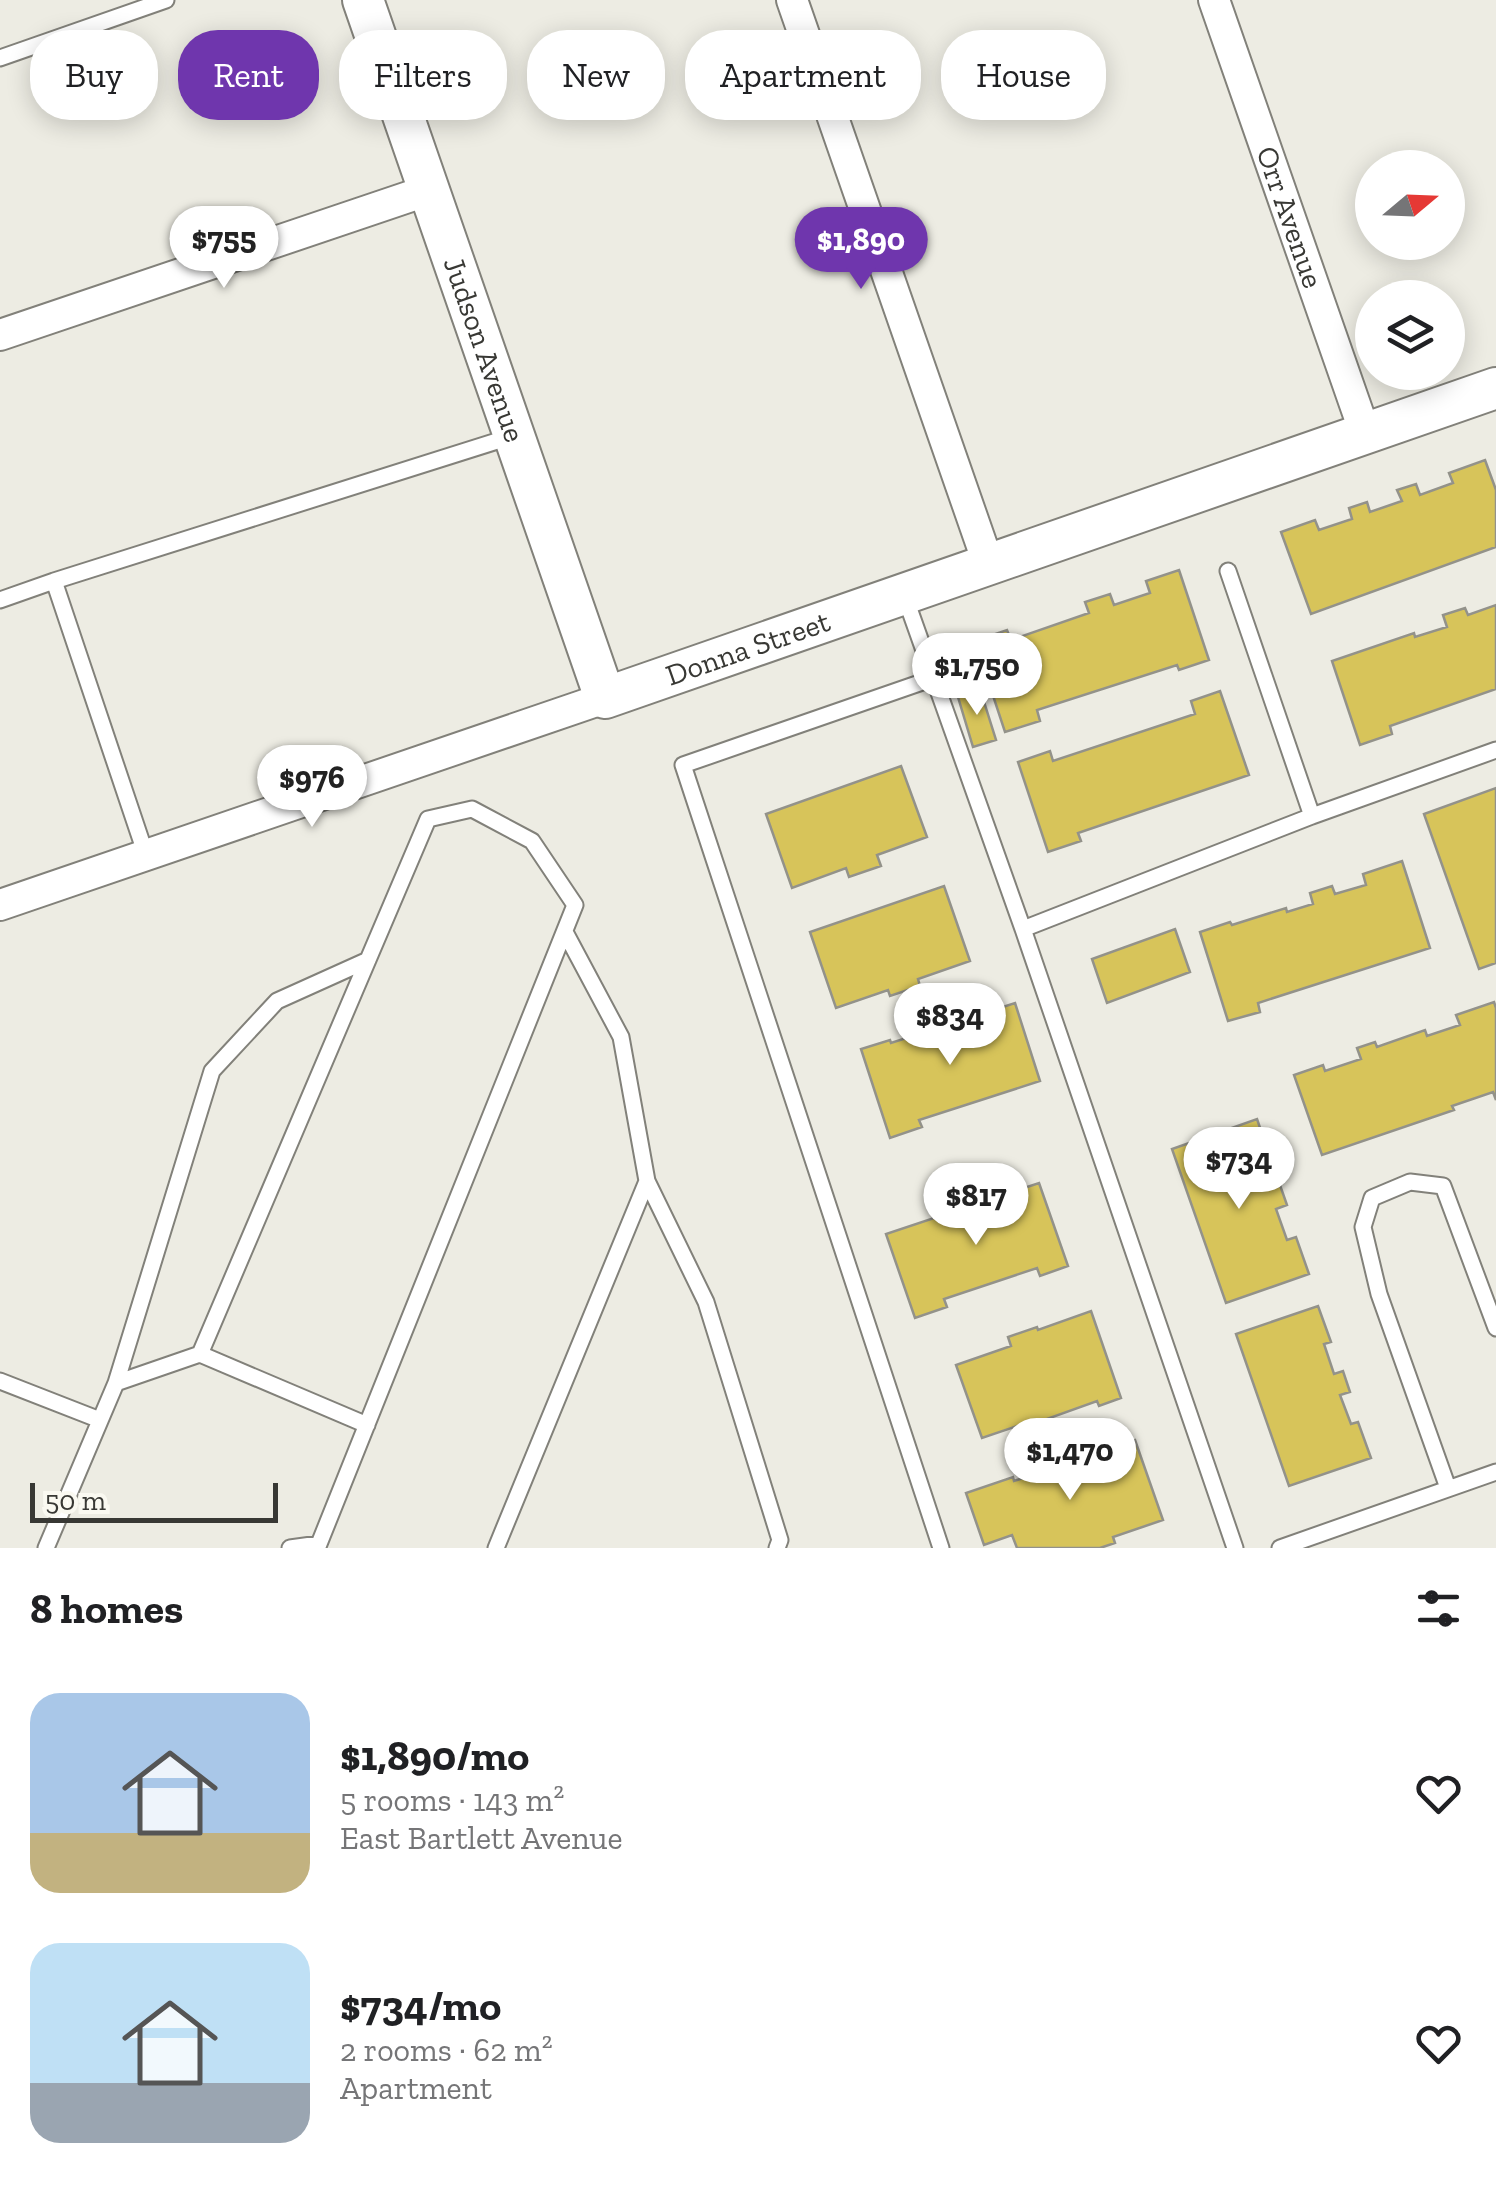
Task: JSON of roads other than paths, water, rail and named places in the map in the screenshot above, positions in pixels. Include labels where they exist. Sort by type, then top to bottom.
[{"type":"street","name":"Judson Avenue","points":[[362,0],[606,698]]},
{"type":"street","points":[[792,0],[988,564]]},
{"type":"street","name":"Orr Avenue","points":[[1214,0],[1365,433]]},
{"type":"street","points":[[0,336],[429,190]]},
{"type":"street","name":"Donna Street","points":[[0,905],[1496,388]]},
{"type":"lane","points":[[0,58],[166,0]]},
{"type":"lane","points":[[0,600],[514,435]]},
{"type":"lane","points":[[1228,571],[1312,816]]},
{"type":"lane","points":[[54,581],[146,855]]},
{"type":"lane","points":[[904,593],[1024,929],[1235,1548]]},
{"type":"lane","points":[[934,678],[682,765],[941,1548]]},
{"type":"lane","points":[[1024,929],[1312,816],[1496,750]]},
{"type":"lane","points":[[200,1354],[428,819],[472,809],[532,841],[576,905],[320,1544],[290,1548]]},
{"type":"lane","points":[[565,932],[621,1038],[647,1181],[706,1302],[780,1540],[776,1548]]},
{"type":"lane","points":[[46,1548],[116,1383],[212,1071],[277,1000],[368,960]]},
{"type":"lane","points":[[496,1548],[647,1181]]},
{"type":"lane","points":[[1448,1488],[1379,1294],[1363,1227],[1372,1198],[1410,1182],[1443,1186],[1496,1328]]},
{"type":"lane","points":[[116,1383],[200,1354],[367,1425]]},
{"type":"lane","points":[[0,1382],[100,1420]]},
{"type":"lane","points":[[1280,1548],[1496,1472]]}]
